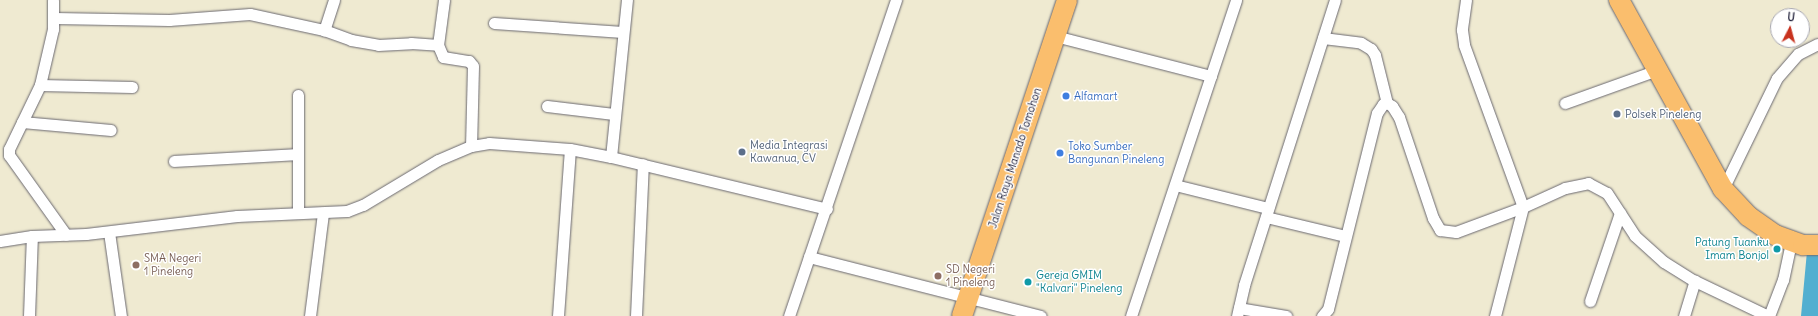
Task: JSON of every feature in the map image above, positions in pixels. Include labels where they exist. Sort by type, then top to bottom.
[{"type":"highway","name":"Jalan Raya Manado Tomohon","points":[[962,316],[1067,0]]},
{"type":"highway","points":[[1619,0],[1724,189],[1748,216],[1768,230],[1804,244]]},
{"type":"street","points":[[53,0],[54,18],[51,42],[40,85],[9,149],[9,155],[66,235]]},
{"type":"street","points":[[324,30],[334,0]]},
{"type":"street","points":[[444,0],[438,45],[443,57],[469,61],[473,66],[472,146]]},
{"type":"street","points":[[611,157],[626,0]]},
{"type":"street","points":[[789,316],[827,209],[896,0]]},
{"type":"street","points":[[1131,316],[1236,0]]},
{"type":"street","points":[[1286,316],[1238,312],[1267,213],[1335,0]]},
{"type":"street","points":[[1466,0],[1462,30],[1464,45],[1523,207],[1495,316]]},
{"type":"street","points":[[54,18],[169,20],[250,14],[324,30],[351,40],[378,45],[411,43],[438,45]]},
{"type":"street","points":[[494,23],[623,32]]},
{"type":"street","points":[[1055,36],[1211,76]]},
{"type":"street","points":[[1323,38],[1361,43],[1371,49],[1375,55],[1387,103],[1392,106],[1399,117],[1433,218],[1440,230],[1456,232],[1523,207],[1565,188],[1588,183],[1607,193],[1635,236],[1648,249],[1695,281],[1769,316],[1783,280],[1804,244]]},
{"type":"street","points":[[1724,189],[1776,78],[1798,54],[1818,44]]},
{"type":"street","points":[[1565,104],[1657,70]]},
{"type":"street","points":[[40,85],[132,87]]},
{"type":"street","points":[[298,95],[298,212]]},
{"type":"street","points":[[1322,316],[1328,309],[1377,113],[1383,104],[1387,103]]},
{"type":"street","points":[[547,106],[614,114]]},
{"type":"street","points":[[22,122],[111,130]]},
{"type":"street","points":[[0,241],[32,236],[109,232],[222,218],[347,210],[363,205],[427,166],[472,146],[497,143],[570,149],[611,157],[827,209]]},
{"type":"street","points":[[558,316],[570,149]]},
{"type":"street","points":[[174,161],[298,154]]},
{"type":"street","points":[[636,316],[643,164]]},
{"type":"street","points":[[1175,185],[1346,236]]},
{"type":"street","points":[[310,316],[323,212]]},
{"type":"street","points":[[1590,301],[1620,213]]},
{"type":"street","points":[[109,232],[121,316]]},
{"type":"street","points":[[29,316],[32,236]]},
{"type":"street","points":[[809,257],[1041,316]]},
{"type":"street","points":[[1684,316],[1695,281]]},
{"type":"waterway","points":[[1812,316],[1818,251]]},
{"type":"place","name":"Alfamart","points":[[1066,96]]},
{"type":"place","name":"Polsek Pineleng","points":[[1617,114]]},
{"type":"place","name":"Media Integrasi Kawanua, CV","points":[[742,152]]},
{"type":"place","name":"Toko Sumber Bangunan Pineleng","points":[[1060,153]]},
{"type":"place","name":"Patung Tuanku Imam Bonjol","points":[[1777,249]]},
{"type":"place","name":"SMA Negeri 1 Pineleng","points":[[136,265]]},
{"type":"place","name":"SD Negeri 1 Pineleng","points":[[938,276]]},
{"type":"place","name":"Gereja GMIM \"Kalvari\" Pineleng","points":[[1028,282]]}]
